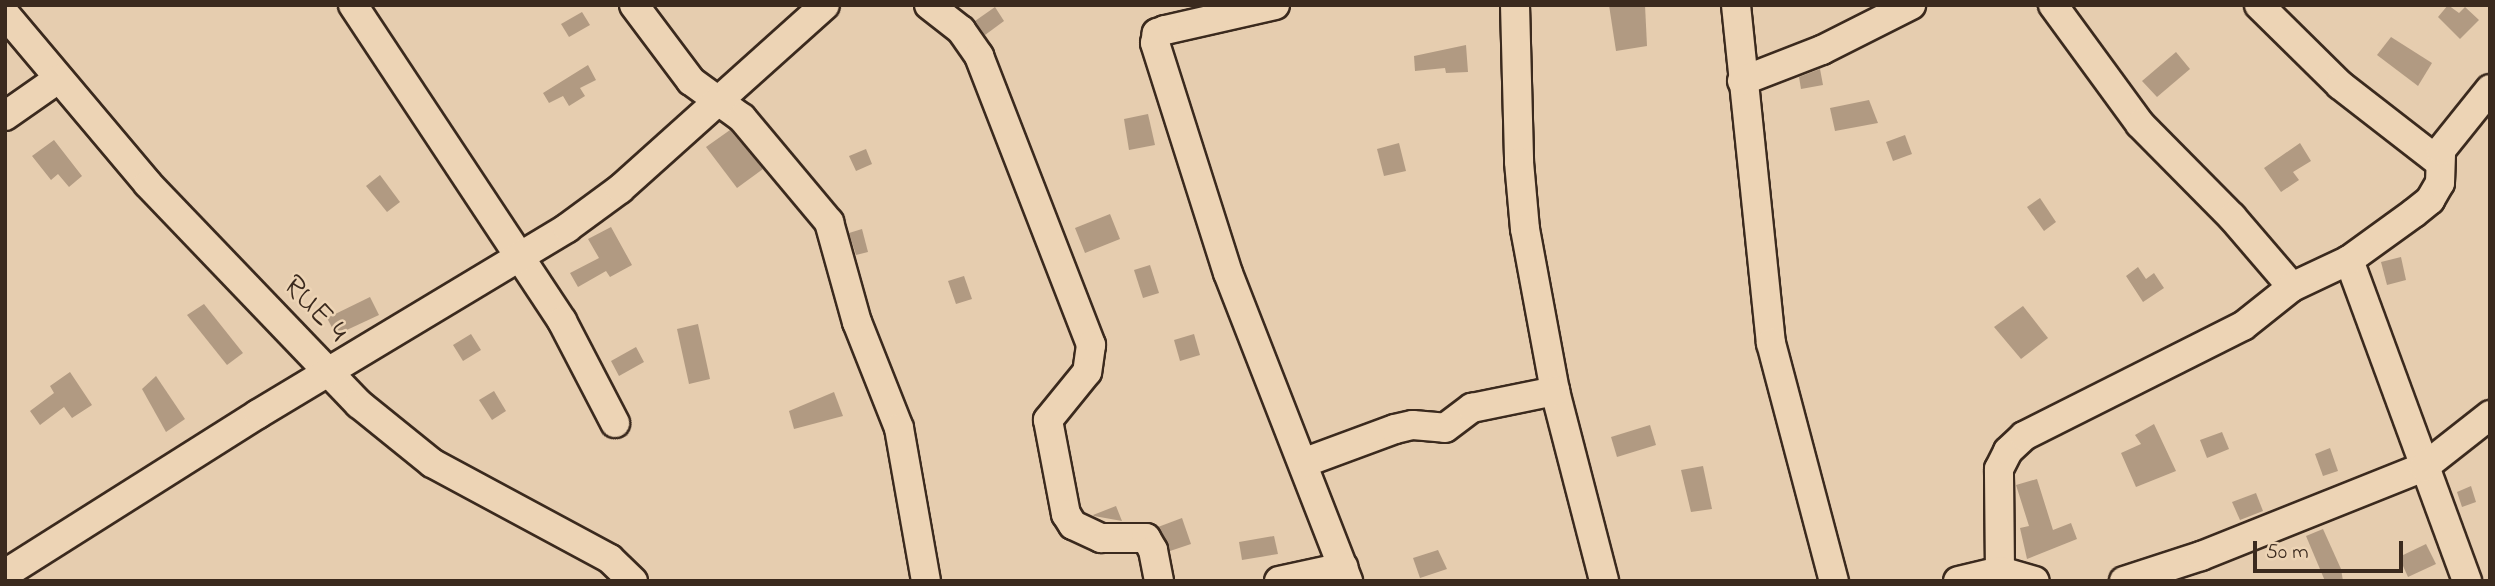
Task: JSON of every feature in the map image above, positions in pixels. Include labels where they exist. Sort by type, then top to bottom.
[{"type":"street","points":[[353,5],[562,321],[615,423]]},
{"type":"street","points":[[634,5],[659,43],[716,102],[742,118],[829,222],[857,322],[899,428],[926,581]]},
{"type":"street","points":[[5,574],[258,414],[522,258],[620,189],[825,5]]},
{"type":"street","points":[[929,5],[961,30],[979,56],[1091,345],[1087,372],[1048,420],[1066,514],[1073,525],[1101,538],[1146,538],[1153,550],[1159,581]]},
{"type":"street","points":[[1275,5],[1165,30],[1157,33],[1155,43],[1228,273],[1346,574],[1279,581]]},
{"type":"street","points":[[1515,5],[1524,216],[1555,391],[1604,581]]},
{"type":"street","points":[[1736,5],[1771,343],[1834,581]]},
{"type":"street","points":[[1742,81],[1822,50],[1911,5]]},
{"type":"street","points":[[2053,5],[2140,124],[2232,217],[2292,287]]},
{"type":"street","points":[[2259,5],[2340,85],[2438,162]]},
{"type":"street","name":"RUE 4","points":[[5,15],[156,193],[328,375],[432,463],[610,559],[633,581]]},
{"type":"street","points":[[5,116],[58,79]]},
{"type":"street","points":[[2000,571],[1999,469],[2008,451],[2024,436],[2243,326],[2292,287],[2349,260],[2430,200],[2440,183],[2438,162],[2441,150],[2490,89]]},
{"type":"street","points":[[2349,260],[2467,581]]},
{"type":"street","points":[[1303,463],[1395,429],[1413,425],[1445,428],[1472,408],[1555,391]]},
{"type":"street","points":[[2124,581],[2202,556],[2424,467],[2490,415]]},
{"type":"street","points":[[1958,581],[2000,571],[2035,581]]},
{"type":"building","points":[[1609,5],[1645,5],[1647,46],[1616,51]]},
{"type":"building","points":[[2448,5],[2459,13],[2465,7],[2479,20],[2460,39],[2438,17]]},
{"type":"building","points":[[995,7],[1004,21],[985,35],[975,21]]},
{"type":"building","points":[[582,12],[590,25],[569,37],[561,24]]},
{"type":"building","points":[[2391,37],[2432,63],[2418,86],[2377,55]]},
{"type":"building","points":[[1466,45],[1468,72],[1446,73],[1445,68],[1415,71],[1414,56]]},
{"type":"building","points":[[2176,52],[2190,69],[2157,97],[2142,81]]},
{"type":"building","points":[[588,65],[596,80],[580,88],[585,96],[569,106],[563,96],[549,103],[543,93]]},
{"type":"building","points":[[1820,69],[1823,85],[1801,89],[1799,77]]},
{"type":"building","points":[[1869,100],[1878,123],[1835,131],[1830,108]]},
{"type":"building","points":[[1148,114],[1155,145],[1129,150],[1124,119]]},
{"type":"building","points":[[730,130],[763,169],[737,188],[706,147]]},
{"type":"building","points":[[1905,135],[1912,154],[1893,161],[1886,142]]},
{"type":"building","points":[[54,140],[82,176],[69,187],[58,174],[51,180],[32,156]]},
{"type":"building","points":[[1399,143],[1406,171],[1384,176],[1377,149]]},
{"type":"building","points":[[2300,143],[2311,161],[2293,172],[2299,180],[2281,192],[2264,168]]},
{"type":"building","points":[[866,149],[872,164],[856,171],[849,156]]},
{"type":"building","points":[[380,175],[400,202],[387,212],[366,186]]},
{"type":"building","points":[[2040,198],[2056,222],[2044,231],[2027,207]]},
{"type":"building","points":[[1110,214],[1120,239],[1085,253],[1075,228]]},
{"type":"building","points":[[611,227],[632,265],[610,277],[606,271],[578,287],[570,273],[599,258],[588,239]]},
{"type":"building","points":[[862,229],[868,252],[856,255],[849,233]]},
{"type":"building","points":[[2401,257],[2406,280],[2387,285],[2381,262]]},
{"type":"building","points":[[1150,265],[1159,293],[1143,298],[1134,270]]},
{"type":"building","points":[[2138,267],[2146,279],[2154,273],[2164,288],[2143,302],[2126,276]]},
{"type":"building","points":[[964,276],[972,299],[956,304],[948,281]]},
{"type":"building","points":[[370,297],[379,315],[336,335],[327,318]]},
{"type":"building","points":[[204,304],[243,353],[227,365],[187,315]]},
{"type":"building","points":[[2023,306],[2048,338],[2021,359],[1994,327]]},
{"type":"building","points":[[698,324],[710,379],[689,384],[677,329]]},
{"type":"building","points":[[471,334],[481,350],[463,361],[453,345]]},
{"type":"building","points":[[1194,334],[1200,355],[1180,361],[1174,340]]},
{"type":"building","points":[[636,347],[644,362],[619,376],[611,361]]},
{"type":"building","points":[[70,372],[92,405],[72,418],[64,407],[40,425],[30,411],[54,393],[50,386]]},
{"type":"building","points":[[156,376],[185,419],[166,432],[142,389]]},
{"type":"building","points":[[494,391],[506,411],[492,420],[479,400]]},
{"type":"building","points":[[834,392],[843,416],[794,429],[789,411]]},
{"type":"building","points":[[2154,424],[2176,471],[2136,487],[2121,453],[2141,444],[2135,435]]},
{"type":"building","points":[[1650,425],[1656,445],[1617,457],[1611,437]]},
{"type":"building","points":[[2222,432],[2229,449],[2207,458],[2200,440]]},
{"type":"building","points":[[2330,448],[2338,471],[2323,476],[2315,454]]},
{"type":"building","points":[[1703,466],[1712,509],[1691,512],[1681,470]]},
{"type":"building","points":[[2037,479],[2053,530],[2071,523],[2077,539],[2027,559],[2020,528],[2029,526],[2016,485]]},
{"type":"building","points":[[2471,486],[2476,502],[2462,507],[2457,492]]},
{"type":"building","points":[[2256,493],[2263,511],[2240,520],[2232,502]]},
{"type":"building","points":[[1116,506],[1122,521],[1093,515]]},
{"type":"building","points":[[1182,518],[1191,544],[1170,551],[1158,527]]},
{"type":"building","points":[[2323,529],[2341,569],[2343,581],[2325,581],[2306,536]]},
{"type":"building","points":[[1274,536],[1278,554],[1242,560],[1239,542]]},
{"type":"building","points":[[2426,544],[2436,564],[2408,577],[2399,557]]},
{"type":"building","points":[[1438,550],[1447,569],[1420,578],[1413,558]]}]
